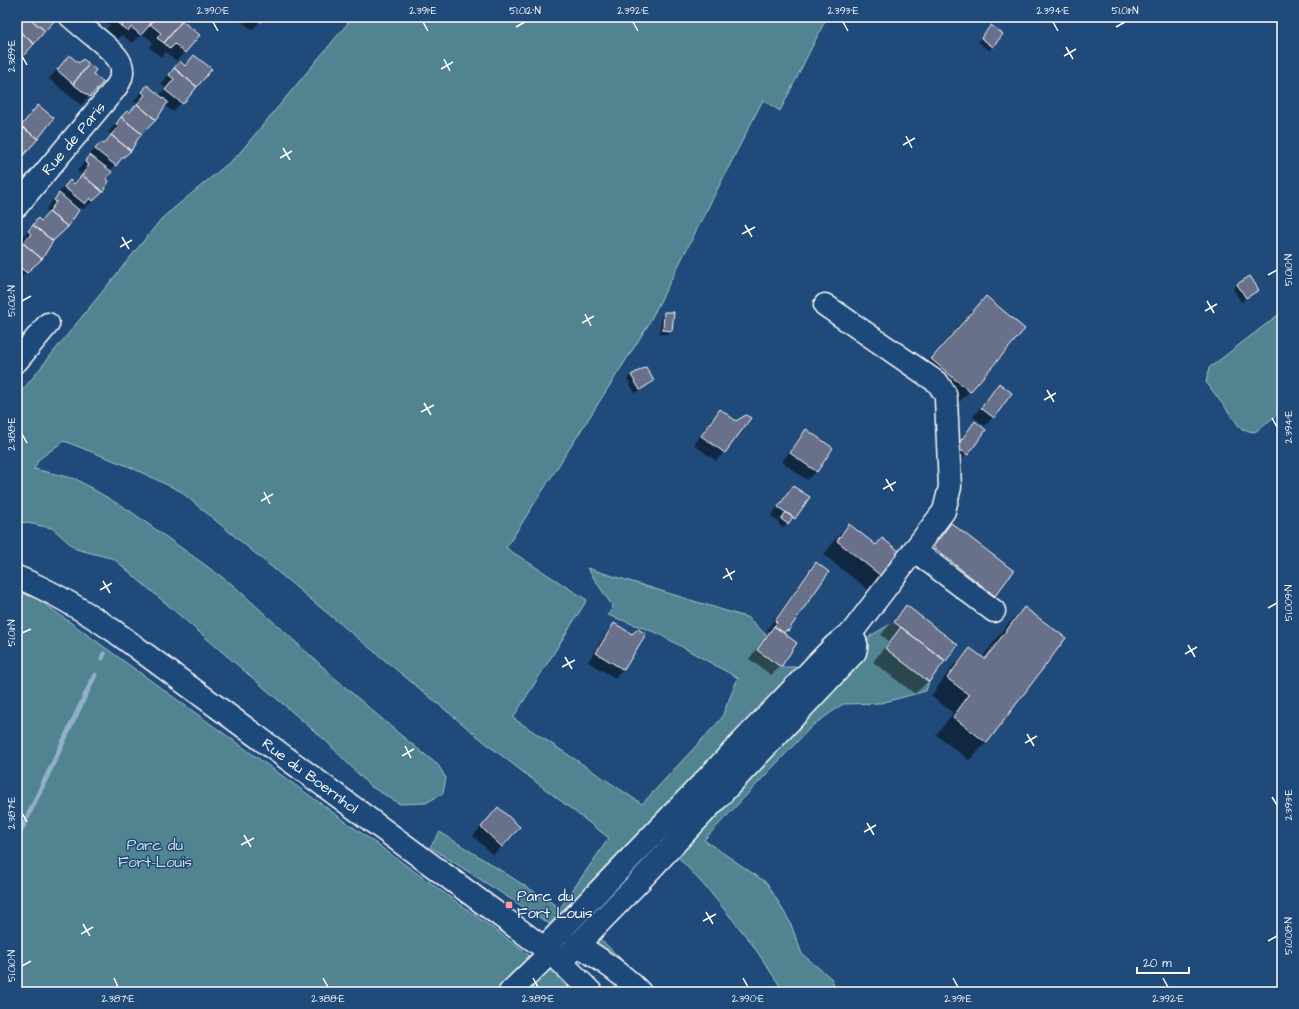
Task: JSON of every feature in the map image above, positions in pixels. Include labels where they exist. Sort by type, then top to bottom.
[{"type":"street","name":"Rue de Paris","points":[[17,206],[119,84],[122,78],[122,68],[118,57],[71,17]]},
{"type":"street","points":[[510,992],[551,954],[834,646],[841,639],[849,636],[944,511],[950,487],[945,394],[938,383],[825,305]]},
{"type":"street","points":[[17,361],[48,324]]},
{"type":"street","points":[[914,550],[994,611]]},
{"type":"street","name":"Rue du Boernhol","points":[[17,577],[49,591],[76,606],[114,631],[551,954],[591,992]]},
{"type":"street","points":[[551,954],[577,944],[633,888],[855,652],[857,646],[856,642],[849,636]]},
{"type":"street","points":[[577,944],[629,981],[640,992]]},
{"type":"green space","points":[[353,17],[827,17],[780,111],[763,100],[647,327],[506,548],[587,600],[513,718],[642,804],[721,719],[738,678],[657,633],[608,615],[613,607],[587,568],[749,618],[767,636],[757,650],[781,667],[826,667],[856,658],[870,636],[894,622],[901,627],[885,649],[929,682],[926,691],[881,703],[843,704],[812,726],[704,840],[767,883],[790,922],[802,954],[832,979],[836,992],[784,992],[750,941],[710,892],[670,848],[591,930],[655,992],[647,992],[642,987],[548,923],[430,847],[440,832],[560,908],[609,838],[493,749],[180,491],[130,467],[64,441],[39,459],[34,469],[76,479],[130,511],[233,585],[345,687],[438,765],[446,778],[443,793],[426,803],[400,804],[370,786],[326,741],[114,559],[76,549],[52,528],[17,521],[17,397],[162,218],[237,156]]},
{"type":"green space","points":[[1282,312],[1282,411],[1255,432],[1242,430],[1206,382],[1209,368]]},
{"type":"green space","name":"Parc du Fort-Louis","points":[[17,591],[38,599],[494,929],[554,974],[573,992],[17,992]]},
{"type":"building","points":[[17,17],[28,17],[45,31],[34,44],[17,29],[17,25],[20,21]]},
{"type":"building","points":[[28,17],[54,17],[56,19],[45,31]]},
{"type":"building","points":[[117,17],[128,17],[121,26],[114,20]]},
{"type":"building","points":[[128,17],[150,17],[154,20],[141,35],[131,27],[128,31],[121,26]]},
{"type":"building","points":[[156,17],[177,17],[182,21],[164,43],[157,38],[161,33],[150,24]]},
{"type":"building","points":[[255,17],[266,17],[261,22]]},
{"type":"building","points":[[182,21],[200,35],[185,53],[175,44],[170,49],[164,43]]},
{"type":"building","points":[[991,25],[1003,34],[993,47],[981,38]]},
{"type":"building","points":[[17,29],[34,44],[23,56],[17,51]]},
{"type":"building","points":[[17,51],[23,56],[17,63]]},
{"type":"building","points":[[69,55],[79,63],[83,59],[89,64],[73,84],[57,70]]},
{"type":"building","points":[[194,55],[212,69],[197,87],[174,68],[180,61],[185,66]]},
{"type":"building","points":[[89,64],[96,70],[93,74],[103,82],[90,97],[73,84]]},
{"type":"building","points":[[174,68],[197,87],[183,104],[165,90],[174,79],[169,75]]},
{"type":"building","points":[[147,85],[168,102],[156,120],[137,104],[145,95],[142,92]]},
{"type":"building","points":[[137,104],[156,120],[142,134],[121,117],[127,111],[129,113]]},
{"type":"building","points":[[38,105],[54,118],[38,139],[21,126]]},
{"type":"building","points":[[121,117],[142,134],[131,151],[111,135],[119,126],[116,124]]},
{"type":"building","points":[[21,126],[38,139],[20,159],[17,157],[17,131]]},
{"type":"building","points":[[111,135],[131,151],[121,159],[116,166],[95,149],[101,142],[104,144]]},
{"type":"building","points":[[90,155],[112,172],[106,179],[109,181],[103,192],[82,175],[89,165],[85,162]]},
{"type":"building","points":[[82,175],[103,192],[93,201],[90,198],[85,204],[64,187],[70,180],[74,184]]},
{"type":"building","points":[[59,193],[79,210],[68,227],[49,212],[56,202],[54,200]]},
{"type":"building","points":[[49,212],[68,227],[53,241],[33,225],[38,218],[41,221]]},
{"type":"building","points":[[33,225],[53,241],[42,259],[23,243],[31,234],[28,231]]},
{"type":"building","points":[[23,243],[42,259],[27,273],[17,265],[17,251]]},
{"type":"building","points":[[1250,276],[1259,290],[1246,298],[1237,284]]},
{"type":"building","points":[[986,296],[1025,329],[970,392],[931,359]]},
{"type":"building","points":[[664,312],[674,312],[672,331],[663,330]]},
{"type":"building","points":[[646,367],[654,381],[640,390],[631,375]]},
{"type":"building","points":[[999,383],[1012,393],[994,418],[981,408]]},
{"type":"building","points":[[720,409],[736,421],[746,415],[751,418],[725,453],[701,436]]},
{"type":"building","points":[[975,421],[986,430],[968,455],[956,447]]},
{"type":"building","points":[[806,429],[833,448],[817,472],[790,453]]},
{"type":"building","points":[[793,486],[810,497],[795,519],[778,507]]},
{"type":"building","points":[[786,512],[793,517],[788,524],[781,519]]},
{"type":"building","points":[[951,523],[1014,571],[995,596],[933,547]]},
{"type":"building","points":[[849,524],[876,545],[882,538],[904,555],[885,579],[837,541]]},
{"type":"building","points":[[816,562],[829,572],[788,631],[786,630],[784,633],[774,626],[777,623],[775,621]]},
{"type":"building","points":[[906,605],[958,645],[946,661],[894,622]]},
{"type":"building","points":[[1024,607],[1066,638],[987,743],[953,717],[969,695],[947,678],[970,648],[985,659]]},
{"type":"building","points":[[614,623],[632,634],[638,629],[646,634],[624,670],[596,653]]},
{"type":"building","points":[[774,626],[797,643],[781,667],[757,650]]},
{"type":"building","points":[[901,627],[945,661],[929,682],[885,648]]},
{"type":"building","points":[[498,807],[520,827],[502,847],[481,827]]},
{"type":"waterway","points":[[102,658],[104,654]]},
{"type":"waterway","points":[[17,839],[95,675]]},
{"type":"place","name":"Parc du Fort Louis","points":[[509,905]]}]
